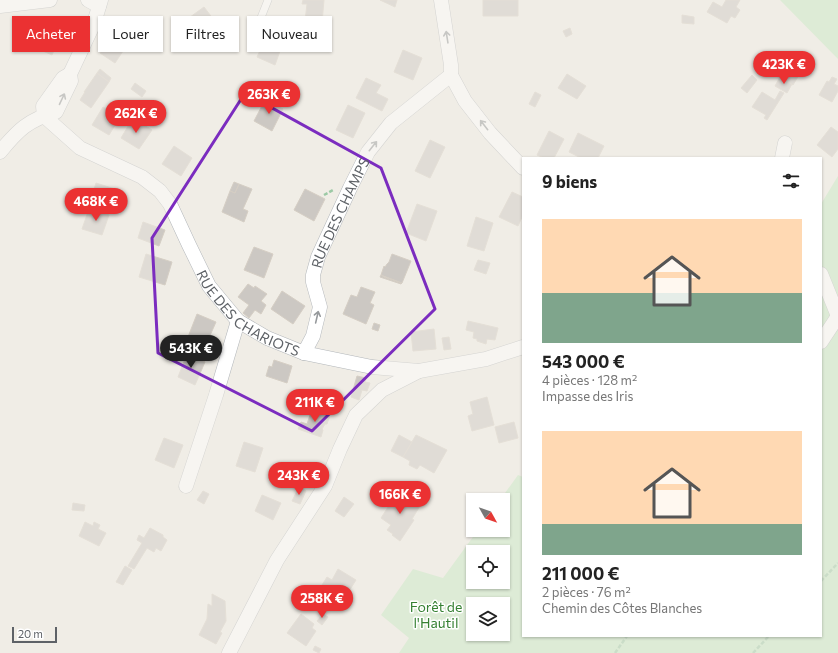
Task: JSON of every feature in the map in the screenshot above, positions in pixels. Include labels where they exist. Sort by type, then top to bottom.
[{"type":"street","points":[[0,6],[50,0]]},
{"type":"street","points":[[441,0],[451,64],[451,74],[465,101],[490,133],[522,167]]},
{"type":"street","points":[[0,152],[12,137],[31,122],[56,112],[70,81],[70,74],[94,23],[96,2]]},
{"type":"street","name":"RUE DES CHAMPS","points":[[304,353],[313,336],[320,307],[313,282],[314,269],[318,257],[359,169],[368,152],[391,123],[451,74]]},
{"type":"street","name":"RUE DES CHARIOTS","points":[[44,116],[80,148],[142,177],[160,191],[170,204],[209,286],[238,320],[267,338],[304,353],[372,367],[419,371],[486,359],[522,347]]},
{"type":"street","points":[[782,157],[785,143]]},
{"type":"street","points":[[822,276],[838,316]]},
{"type":"street","points":[[822,321],[838,316]]},
{"type":"street","points":[[822,340],[838,316]]},
{"type":"street","points":[[186,486],[216,395],[238,320]]},
{"type":"street","points":[[228,653],[277,560],[325,486],[356,415],[382,390],[419,371]]},
{"type":"lane","points":[[262,16],[268,0]]},
{"type":"path","points":[[822,580],[838,563]]},
{"type":"path","points":[[615,653],[626,637]]},
{"type":"path","points":[[753,653],[768,637]]},
{"type":"highlighted area","points":[[245,93],[381,168],[435,309],[312,431],[158,353],[152,238]]},
{"type":"green space","points":[[780,0],[838,0],[838,59]]},
{"type":"green space","name":"Forêt de l'Hautil","points":[[838,176],[838,653],[399,653],[409,638],[381,615],[413,569],[443,578],[466,546],[466,589],[510,589],[510,545],[467,545],[473,537],[510,537],[510,493],[505,493],[518,475],[522,477],[522,637],[822,637],[822,202]]},
{"type":"building","points":[[303,0],[324,0],[323,16],[306,16],[307,4],[302,4]]},
{"type":"building","points":[[380,0],[397,0],[395,7]]},
{"type":"building","points":[[483,0],[518,0],[518,16],[483,16]]},
{"type":"building","points":[[726,0],[740,0],[736,7],[740,10],[735,18],[731,16],[727,23],[707,12],[713,2],[722,7]]},
{"type":"building","points":[[204,7],[211,16],[192,16]]},
{"type":"building","points":[[682,15],[694,17],[694,24],[682,23]]},
{"type":"building","points":[[570,28],[572,34],[566,37],[563,31]]},
{"type":"building","points":[[403,50],[422,58],[413,80],[394,72]]},
{"type":"building","points":[[45,52],[53,52],[52,55]]},
{"type":"building","points":[[101,52],[122,52],[115,63]]},
{"type":"building","points":[[259,52],[280,52],[275,65],[257,57]]},
{"type":"building","points":[[790,61],[803,68],[793,85],[780,77]]},
{"type":"building","points":[[100,69],[111,78],[109,82],[97,73]]},
{"type":"building","points":[[97,73],[109,82],[91,108],[80,100]]},
{"type":"building","points":[[567,74],[586,86],[577,99],[558,88]]},
{"type":"building","points":[[752,75],[757,80],[747,93],[741,88]]},
{"type":"building","points":[[780,77],[792,84],[787,93],[775,86]]},
{"type":"building","points":[[832,77],[837,79],[834,84],[838,86],[838,91],[832,102],[819,95],[827,81],[829,82]]},
{"type":"building","points":[[366,78],[381,85],[376,93],[388,99],[382,111],[356,98]]},
{"type":"building","points":[[135,83],[146,91],[142,97],[131,89]]},
{"type":"building","points":[[780,91],[784,93],[767,120],[764,118],[766,115],[752,107],[762,92],[775,100]]},
{"type":"building","points":[[535,92],[541,95],[535,107],[529,104]]},
{"type":"building","points":[[265,100],[283,109],[272,131],[254,121]]},
{"type":"building","points":[[348,105],[365,113],[353,138],[336,130]]},
{"type":"building","points":[[103,107],[120,117],[109,135],[92,125]]},
{"type":"building","points":[[133,118],[152,130],[139,149],[121,138]]},
{"type":"building","points":[[831,127],[838,132],[838,149],[832,157],[817,145]]},
{"type":"building","points":[[549,131],[564,139],[555,157],[542,157],[537,155]]},
{"type":"building","points":[[578,133],[604,146],[598,157],[579,157],[569,152]]},
{"type":"building","points":[[430,140],[445,147],[430,178],[415,171]]},
{"type":"building","points":[[174,146],[192,158],[181,176],[162,164]]},
{"type":"building","points":[[234,182],[239,184],[235,193],[230,191]]},
{"type":"building","points":[[96,183],[118,190],[112,209],[90,202]]},
{"type":"building","points":[[239,184],[252,189],[243,209],[248,211],[244,222],[222,212],[230,191],[235,193]]},
{"type":"building","points":[[305,189],[325,199],[314,221],[294,210]]},
{"type":"building","points":[[512,192],[522,197],[522,217],[518,226],[499,217]]},
{"type":"building","points":[[417,204],[437,211],[426,241],[406,233]]},
{"type":"building","points":[[89,209],[109,215],[102,235],[82,229]]},
{"type":"building","points":[[476,217],[493,223],[484,251],[467,246]]},
{"type":"building","points":[[143,222],[165,230],[159,246],[138,238]]},
{"type":"building","points":[[254,247],[273,254],[264,278],[244,270]]},
{"type":"building","points":[[146,254],[172,262],[165,285],[139,277]]},
{"type":"building","points":[[392,254],[411,261],[402,283],[381,275],[384,266],[385,267],[389,262]]},
{"type":"building","points":[[478,260],[490,263],[486,274],[474,270]]},
{"type":"building","points":[[381,275],[402,283],[401,284],[380,277]]},
{"type":"building","points":[[248,284],[254,288],[255,286],[267,294],[261,301],[266,305],[261,314],[255,310],[249,318],[243,313],[249,305],[238,297]]},
{"type":"building","points":[[361,287],[375,292],[370,303],[374,305],[366,324],[343,314],[351,295],[357,297]]},
{"type":"building","points":[[282,291],[305,306],[293,324],[271,309]]},
{"type":"building","points":[[197,314],[216,322],[204,349],[186,342]]},
{"type":"building","points":[[468,321],[498,328],[495,340],[487,339],[486,344],[477,341],[477,339],[473,338],[474,332],[466,330]]},
{"type":"building","points":[[374,323],[380,325],[378,331],[372,329]]},
{"type":"building","points":[[434,329],[436,349],[413,351],[411,332]]},
{"type":"building","points":[[449,337],[451,349],[444,350],[442,338]]},
{"type":"building","points":[[187,354],[205,362],[195,385],[178,377]]},
{"type":"building","points":[[274,360],[292,366],[287,383],[266,376],[269,366],[272,367]]},
{"type":"building","points":[[357,376],[366,378],[365,382],[370,383],[367,391],[362,390],[359,400],[351,397]]},
{"type":"building","points":[[487,397],[494,425],[472,431],[468,416],[473,414],[470,402]]},
{"type":"building","points":[[312,409],[330,415],[327,424],[325,424],[322,429],[321,437],[298,429],[301,422],[307,424]]},
{"type":"building","points":[[514,422],[518,438],[499,443],[495,427]]},
{"type":"building","points":[[399,435],[412,442],[403,457],[391,451]]},
{"type":"building","points":[[416,435],[447,450],[434,473],[420,465],[417,469],[409,465],[410,461],[403,457]]},
{"type":"building","points":[[164,438],[183,445],[174,468],[155,460]]},
{"type":"building","points":[[244,442],[263,448],[255,472],[236,466]]},
{"type":"building","points":[[299,487],[306,491],[300,504],[292,501]]},
{"type":"building","points":[[203,491],[209,494],[204,504],[197,500]]},
{"type":"building","points":[[395,491],[420,506],[412,519],[414,520],[400,541],[387,530],[391,525],[381,518],[390,504],[388,503]]},
{"type":"building","points":[[262,495],[281,503],[273,520],[255,511]]},
{"type":"building","points":[[344,497],[354,504],[344,517],[335,511]]},
{"type":"building","points":[[73,503],[85,505],[84,511],[72,510]]},
{"type":"building","points":[[85,522],[93,526],[94,522],[100,525],[98,529],[106,533],[99,546],[79,536]]},
{"type":"building","points":[[150,528],[163,535],[163,537],[167,540],[161,551],[156,548],[154,552],[147,548],[134,569],[128,566],[142,543],[137,540],[139,535],[144,538]]},
{"type":"building","points":[[125,566],[132,570],[123,585],[116,582]]},
{"type":"building","points":[[338,569],[356,580],[344,599],[322,585],[327,577],[332,580]]},
{"type":"building","points":[[212,594],[225,601],[226,621],[216,644],[199,635],[207,619],[208,604],[212,606]]},
{"type":"building","points":[[301,614],[314,624],[312,628],[316,631],[306,646],[287,633]]},
{"type":"building","points":[[323,614],[328,617],[322,625],[317,621]]},
{"type":"building","points":[[315,646],[321,649],[319,653],[313,650]]}]
